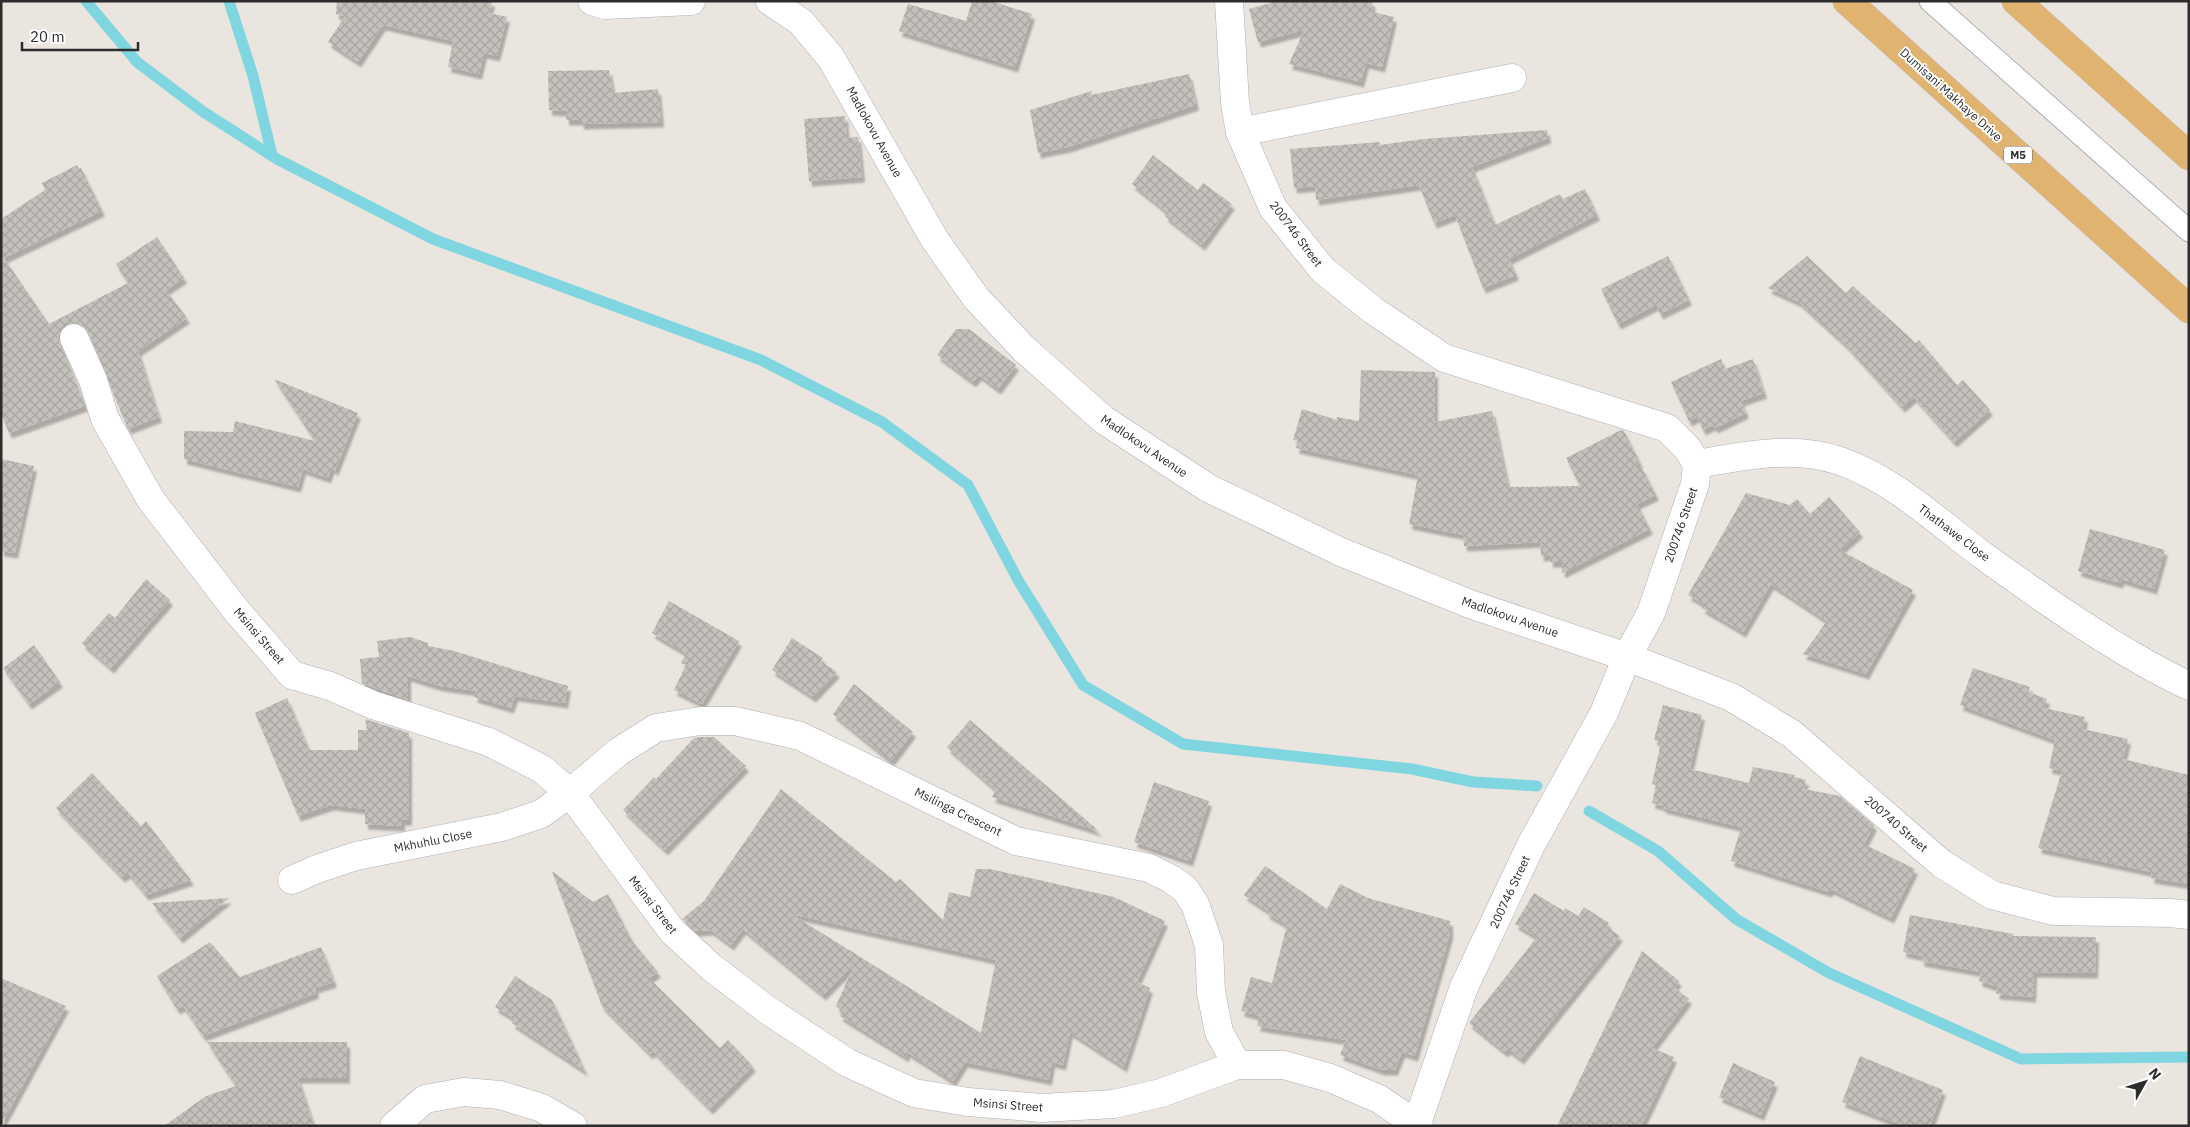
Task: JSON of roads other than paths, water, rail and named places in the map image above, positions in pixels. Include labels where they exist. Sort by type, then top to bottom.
[{"type":"main road","name":"Dumisani Makhaye Drive","points":[[1847,1],[2189,309]]},
{"type":"main road","points":[[2016,1],[2189,156]]},
{"type":"street","points":[[592,1],[605,5],[691,1]]},
{"type":"street","name":"Madlokovu Avenue","points":[[770,1],[801,22],[831,58],[935,240],[976,298],[1024,349],[1104,420],[1208,488],[1341,552],[1470,604],[1627,657]]},
{"type":"street","name":"200746 Street","points":[[1229,1],[1235,103],[1240,132],[1273,208],[1322,270],[1374,311],[1444,358],[1667,428],[1687,448],[1697,464],[1695,484],[1651,613],[1627,657],[1604,713],[1531,846],[1464,987],[1417,1125]]},
{"type":"street","points":[[1240,132],[1512,78]]},
{"type":"street","name":"Msinsi Street","points":[[74,338],[93,380],[104,419],[151,500],[236,610],[292,675],[330,686],[373,705],[489,742],[542,769],[570,793],[672,931],[711,967],[766,1010],[848,1063],[914,1093],[968,1102],[1042,1108],[1114,1104],[1162,1094],[1237,1065],[1284,1065],[1330,1078],[1379,1099],[1417,1125]]},
{"type":"street","name":"Thathawe Close","points":[[1697,464],[1756,453],[1801,454],[1839,461],[1890,485],[2026,587],[2095,632],[2189,686]]},
{"type":"street","name":"200740 Street","points":[[1627,657],[1731,697],[1792,734],[1942,864],[1992,895],[2053,912],[2134,912],[2189,915]]},
{"type":"street","name":"Msilinga Crescent","points":[[570,793],[618,752],[656,728],[700,721],[735,721],[800,736],[1016,841],[1149,868],[1171,879],[1185,889],[1195,904],[1209,945],[1211,992],[1219,1032],[1237,1065]]},
{"type":"street","name":"Mkhuhlu Close","points":[[292,880],[317,869],[356,856],[502,827],[541,814],[570,793]]},
{"type":"street","points":[[394,1126],[425,1099],[464,1092],[500,1095],[542,1108],[573,1126]]},
{"type":"lane","points":[[1930,1],[2189,231]]},
{"type":"waterway","points":[[86,1],[137,62],[202,111],[277,159],[433,239],[761,360],[882,422],[968,485],[1018,580],[1083,685],[1183,744],[1412,769],[1473,782],[1537,786]]},
{"type":"waterway","points":[[229,1],[253,76],[272,155]]},
{"type":"waterway","points":[[1589,811],[1658,851],[1736,919],[1829,973],[2021,1059],[2189,1057]]}]
